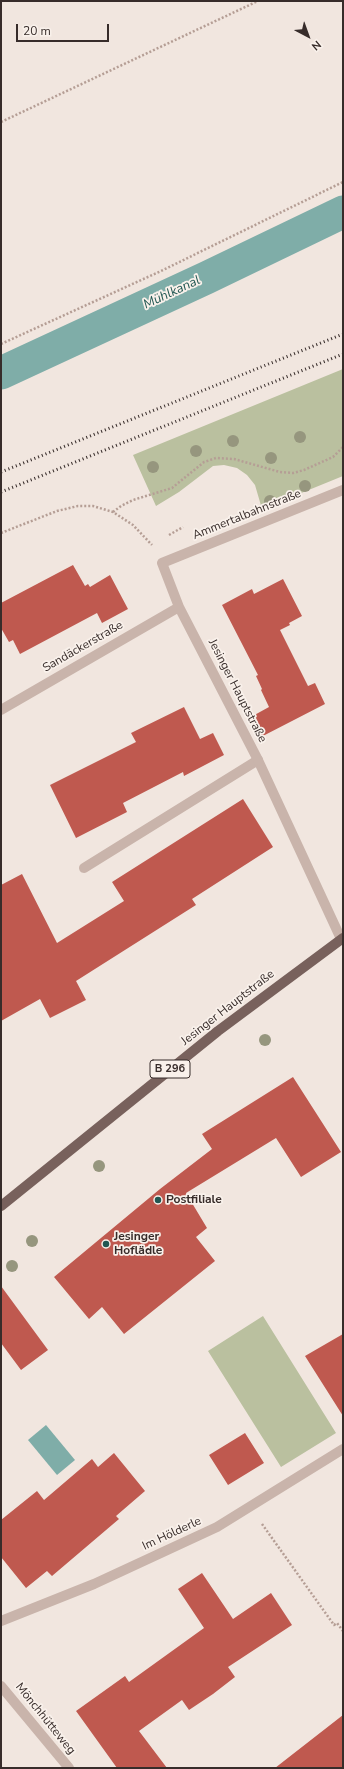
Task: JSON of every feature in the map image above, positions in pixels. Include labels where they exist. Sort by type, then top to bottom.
[{"type":"main road","name":"Jesinger Hauptstraße","points":[[1,1206],[218,1031],[342,938]]},
{"type":"street","name":"Ammertalbahnstraße","points":[[162,563],[343,490]]},
{"type":"street","name":"Jesinger Hauptstraße","points":[[162,563],[179,607],[258,760],[342,938]]},
{"type":"street","name":"Sandäckerstraße","points":[[1,710],[179,607]]},
{"type":"street","points":[[84,868],[258,760]]},
{"type":"street","name":"Im Hölderle","points":[[1,1621],[94,1584],[217,1527],[343,1449]]},
{"type":"street","name":"Mönchhütteweg","points":[[1,1686],[69,1768]]},
{"type":"path","points":[[1,122],[258,1]]},
{"type":"path","points":[[1,344],[161,271],[343,182]]},
{"type":"path","points":[[113,512],[133,500],[172,488],[204,462],[216,458],[234,459],[280,472],[293,473],[328,460],[343,447]]},
{"type":"path","points":[[1,533],[57,511],[78,506],[93,506],[113,512],[134,525],[151,543],[162,563]]},
{"type":"path","points":[[263,1526],[334,1625],[337,1623],[343,1631]]},
{"type":"green space","points":[[343,369],[343,476],[262,509],[255,485],[247,475],[237,468],[224,465],[213,466],[179,492],[156,506],[133,455]]},
{"type":"green space","points":[[263,1316],[336,1433],[281,1467],[208,1351]]},
{"type":"water","points":[[46,1425],[75,1460],[57,1475],[28,1440]]},
{"type":"building","points":[[73,565],[85,586],[88,584],[90,587],[110,575],[128,609],[102,623],[97,613],[20,654],[13,640],[9,642],[1,628],[1,603]]},
{"type":"building","points":[[283,579],[302,616],[280,630],[308,686],[315,683],[325,704],[259,738],[249,718],[269,707],[256,676],[258,675],[222,605],[252,589],[254,594]]},
{"type":"building","points":[[184,707],[200,739],[213,733],[224,755],[184,776],[183,772],[123,803],[127,812],[76,838],[50,785],[136,742],[131,733]]},
{"type":"building","points":[[243,799],[273,847],[192,899],[196,905],[76,981],[86,1000],[50,1018],[40,999],[1,1021],[1,885],[22,874],[57,943],[124,901],[112,882]]},
{"type":"building","points":[[293,1077],[341,1152],[301,1177],[276,1138],[186,1193],[207,1228],[196,1237],[215,1261],[124,1334],[102,1307],[89,1319],[54,1277],[160,1189],[212,1149],[202,1134]]},
{"type":"building","points":[[1,1286],[48,1350],[21,1370],[1,1343]]},
{"type":"building","points":[[343,1334],[343,1416],[305,1356]]},
{"type":"building","points":[[245,1433],[264,1463],[228,1485],[209,1455]]},
{"type":"building","points":[[114,1453],[145,1491],[116,1516],[119,1519],[52,1576],[47,1571],[26,1588],[1,1557],[1,1520],[37,1491],[44,1500],[92,1459],[98,1467]]},
{"type":"building","points":[[202,1573],[233,1619],[271,1593],[292,1625],[228,1667],[235,1677],[213,1694],[189,1710],[182,1700],[139,1731],[167,1768],[117,1768],[76,1711],[125,1676],[129,1682],[204,1628],[178,1589]]},
{"type":"building","points":[[343,1715],[343,1768],[275,1768]]},
{"type":"waterway","name":"Mühlkanal","points":[[1,373],[206,278],[343,212]]},
{"type":"railway","points":[[1,472],[343,334]]},
{"type":"railway","points":[[1,492],[343,354]]},
{"type":"place","name":"Postfiliale","points":[[158,1200]]},
{"type":"place","name":"Jesinger Hoflädle","points":[[106,1244]]}]
